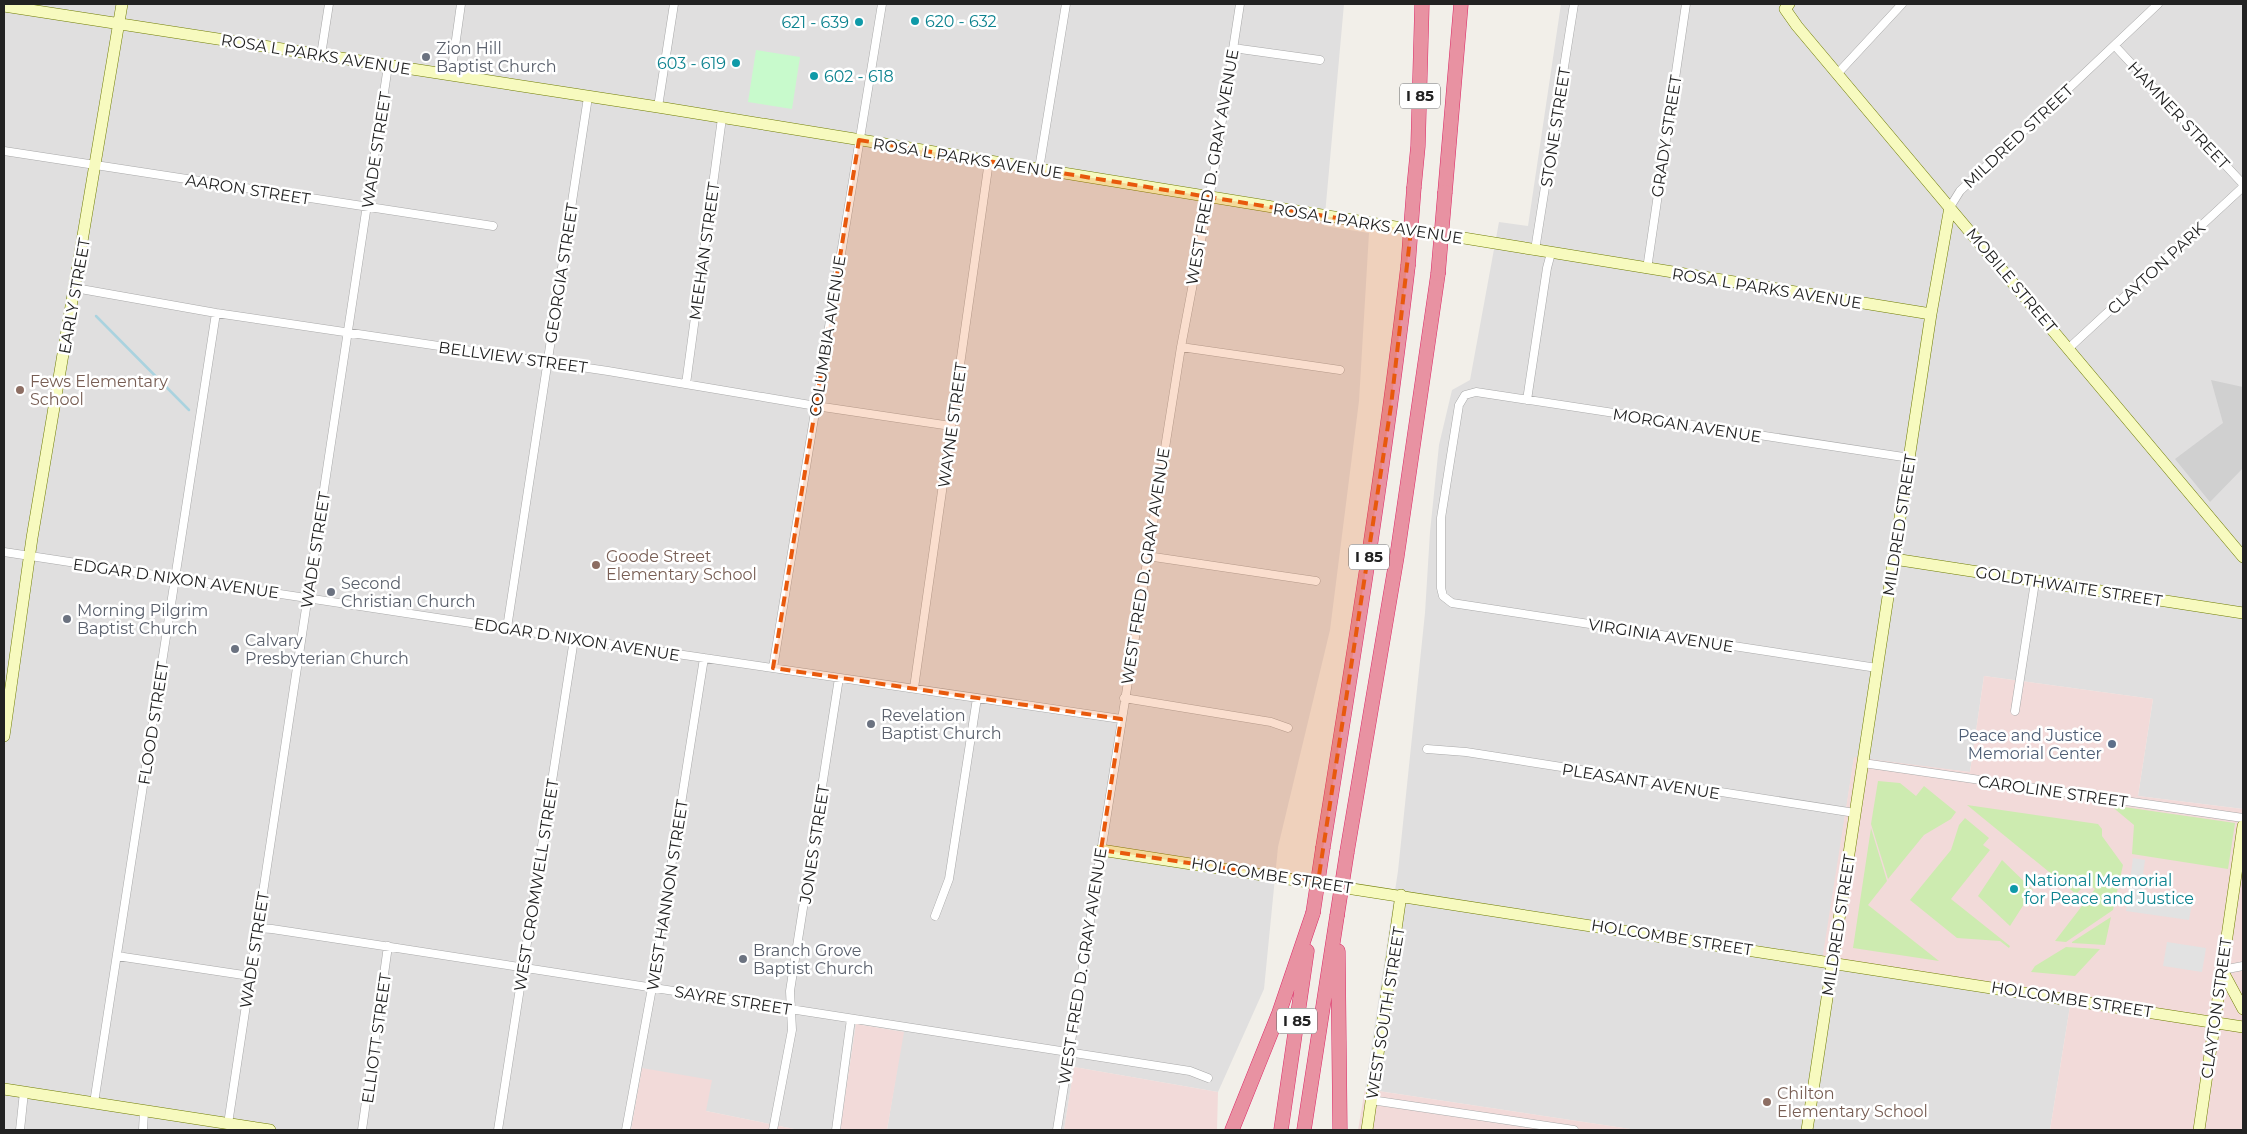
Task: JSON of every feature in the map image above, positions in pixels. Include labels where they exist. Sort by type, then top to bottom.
[{"type":"highway","name":"I 85","points":[[1281,1130],[1323,847],[1370,556],[1408,266],[1418,146],[1422,4]]},
{"type":"highway","name":"I 85","points":[[1304,1130],[1347,852],[1400,538],[1438,274],[1461,4]]},
{"type":"highway","points":[[1456,74],[1470,4]]},
{"type":"highway","points":[[1232,1130],[1279,1013],[1313,913]]},
{"type":"highway","points":[[1337,916],[1340,1130]]},
{"type":"street","name":"EARLY STREET","points":[[4,736],[30,556],[122,4]]},
{"type":"street","points":[[321,55],[328,4]]},
{"type":"street","points":[[450,75],[461,4]]},
{"type":"street","points":[[658,107],[674,4]]},
{"type":"street","name":"COLUMBIA AVENUE","points":[[773,668],[882,4]]},
{"type":"street","points":[[1039,169],[1066,4]]},
{"type":"street","name":"WEST FRED D. GRAY AVENUE","points":[[1057,1130],[1147,556],[1240,4]]},
{"type":"street","name":"STONE STREET","points":[[1535,250],[1574,4]]},
{"type":"street","name":"GRADY STREET","points":[[1646,269],[1686,4]]},
{"type":"street","points":[[1838,73],[1902,4]]},
{"type":"street","name":"MILDRED STREET","points":[[1807,1130],[1931,314],[1950,207],[1960,191],[2158,4]]},
{"type":"street","name":"ROSA L PARKS AVENUE","points":[[4,6],[658,107],[1931,314]]},
{"type":"street","name":"MOBILE STREET","points":[[1784,6],[2243,557]]},
{"type":"street","name":"HAMNER STREET","points":[[2115,46],[2243,186]]},
{"type":"street","points":[[1233,48],[1320,60]]},
{"type":"street","name":"WADE STREET","points":[[228,1124],[306,597],[388,66]]},
{"type":"street","name":"GEORGIA STREET","points":[[507,628],[588,97]]},
{"type":"street","name":"MEEHAN STREET","points":[[686,384],[722,118]]},
{"type":"street","name":"AARON STREET","points":[[4,151],[493,226]]},
{"type":"street","name":"WAYNE STREET","points":[[914,688],[988,161]]},
{"type":"street","name":"CLAYTON PARK","points":[[2069,348],[2243,186]]},
{"type":"street","points":[[1527,400],[1547,268],[1551,253]]},
{"type":"street","name":"BELLVIEW STREET","points":[[75,288],[216,313],[548,362],[951,426]]},
{"type":"street","name":"FLOOD STREET","points":[[94,1103],[216,313]]},
{"type":"street","points":[[1181,347],[1340,370]]},
{"type":"street","name":"MORGAN AVENUE","points":[[1447,600],[1441,588],[1441,518],[1460,405],[1465,395],[1476,392],[1910,458]]},
{"type":"street","name":"EDGAR D NIXON AVENUE","points":[[4,552],[574,639],[1121,719]]},
{"type":"street","points":[[1147,556],[1316,581]]},
{"type":"street","name":"GOLDTHWAITE STREET","points":[[1894,559],[2243,613]]},
{"type":"street","points":[[2015,711],[2035,582]]},
{"type":"street","name":"VIRGINIA AVENUE","points":[[1447,600],[1452,603],[1877,668]]},
{"type":"street","name":"WEST CROMWELL STREET","points":[[498,1130],[574,639]]},
{"type":"street","name":"WEST HANNON STREET","points":[[626,1130],[652,988],[704,658]]},
{"type":"street","name":"JONES STREET","points":[[773,1130],[792,1030],[790,991],[840,678]]},
{"type":"street","points":[[935,916],[949,879],[977,698]]},
{"type":"street","points":[[1124,698],[1270,722],[1288,728]]},
{"type":"street","name":"PLEASANT AVENUE","points":[[1427,749],[1466,752],[1855,813]]},
{"type":"street","name":"CAROLINE STREET","points":[[1863,763],[2243,818]]},
{"type":"street","name":"CLAYTON STREET","points":[[2199,1130],[2243,826]]},
{"type":"street","name":"HOLCOMBE STREET","points":[[1100,850],[2215,1021],[2243,1028]]},
{"type":"street","name":"WEST SOUTH STREET","points":[[1367,1130],[1401,895]]},
{"type":"street","name":"SAYRE STREET","points":[[257,928],[272,928],[1190,1071],[1208,1078]]},
{"type":"street","name":"ELLIOTT STREET","points":[[362,1130],[388,946]]},
{"type":"street","points":[[117,956],[250,976]]},
{"type":"street","points":[[2243,966],[2222,970],[2243,1009]]},
{"type":"street","points":[[836,1130],[851,1019]]},
{"type":"street","points":[[4,1089],[270,1130]]},
{"type":"street","points":[[20,1130],[24,1092]]},
{"type":"street","points":[[1371,1100],[1574,1130]]},
{"type":"street","points":[[143,1130],[144,1111]]},
{"type":"highlighted area","points":[[859,140],[1411,230],[1391,406],[1318,882],[1101,850],[1121,719],[773,668]]},
{"type":"shaded area","points":[[4,4],[1344,4],[1324,226],[1369,233],[1359,401],[1330,630],[1278,847],[1264,989],[1218,1092],[1074,1067],[1064,1130],[887,1130],[903,1032],[856,1024],[840,1130],[799,1130],[706,1111],[642,1068],[631,1130],[4,1130]]},
{"type":"shaded area","points":[[1561,4],[2243,4],[2243,809],[2138,796],[2153,699],[1984,676],[1970,772],[1854,758],[1822,967],[2070,1006],[2050,1130],[1637,1130],[1365,1089],[1398,871],[1425,613],[1430,532],[1439,445],[1452,390],[1470,380],[1499,222],[1528,226]]},
{"type":"shaded area","points":[[2211,380],[2243,387],[2243,468],[2210,502],[2175,459],[2223,423]]},
{"type":"shaded area","points":[[1984,676],[2153,699],[2138,796],[2243,809],[2243,1130],[2050,1130],[2070,1006],[1821,967],[1854,757],[1970,772]]},
{"type":"shaded area","points":[[2133,858],[2145,860],[2140,895],[2192,903],[2189,920],[2126,911]]},
{"type":"shaded area","points":[[2167,942],[2206,948],[2202,972],[2163,966]]},
{"type":"shaded area","points":[[856,1024],[904,1032],[887,1130],[840,1130]]},
{"type":"shaded area","points":[[1074,1067],[1218,1092],[1217,1130],[1064,1130]]},
{"type":"shaded area","points":[[642,1068],[712,1080],[706,1111],[799,1130],[631,1130]]},
{"type":"shaded area","points":[[1365,1089],[1637,1130],[1358,1130]]},
{"type":"green space","points":[[756,50],[800,57],[792,109],[748,102]]},
{"type":"green space","points":[[1878,781],[1900,783],[1916,796],[1924,786],[1956,812],[1951,819],[1924,835],[1888,879],[1871,824]]},
{"type":"green space","points":[[1967,805],[2098,824],[2102,829],[2102,836],[2123,865],[2113,910],[2066,942],[2055,941],[2095,889],[2087,883],[2076,894]]},
{"type":"green space","points":[[2110,805],[2235,823],[2228,869],[2132,854],[2134,825]]},
{"type":"green space","points":[[1965,818],[1989,838],[1983,845],[1990,850],[1951,899],[2010,946],[2009,948],[2000,941],[1957,938],[1910,900],[1951,850],[1959,825]]},
{"type":"green space","points":[[1871,828],[1887,881],[1868,905],[1939,961],[1853,948]]},
{"type":"green space","points":[[2002,860],[2033,890],[2010,926],[1978,896]]},
{"type":"green space","points":[[2111,917],[2105,945],[2072,943],[2072,942]]},
{"type":"green space","points":[[2066,947],[2100,949],[2075,976],[2031,972],[2035,966]]},
{"type":"waterway","points":[[96,316],[189,410]]},
{"type":"place","name":"620 - 632","points":[[915,21]]},
{"type":"place","name":"621 - 639","points":[[859,22]]},
{"type":"place","name":"Zion Hill Baptist Church","points":[[426,57]]},
{"type":"place","name":"603 - 619","points":[[736,63]]},
{"type":"place","name":"602 - 618","points":[[814,76]]},
{"type":"place","name":"Fews Elementary School","points":[[20,390]]},
{"type":"place","name":"Goode Street Elementary School","points":[[596,565]]},
{"type":"place","name":"Second Christian Church","points":[[331,592]]},
{"type":"place","name":"Morning Pilgrim Baptist Church","points":[[67,619]]},
{"type":"place","name":"Calvary Presbyterian Church","points":[[235,649]]},
{"type":"place","name":"Revelation Baptist Church","points":[[871,724]]},
{"type":"place","name":"Peace and Justice Memorial Center","points":[[2112,744]]},
{"type":"place","name":"National Memorial for Peace and Justice","points":[[2014,889]]},
{"type":"place","name":"Branch Grove Baptist Church","points":[[743,959]]},
{"type":"place","name":"Chilton Elementary School","points":[[1767,1102]]}]
